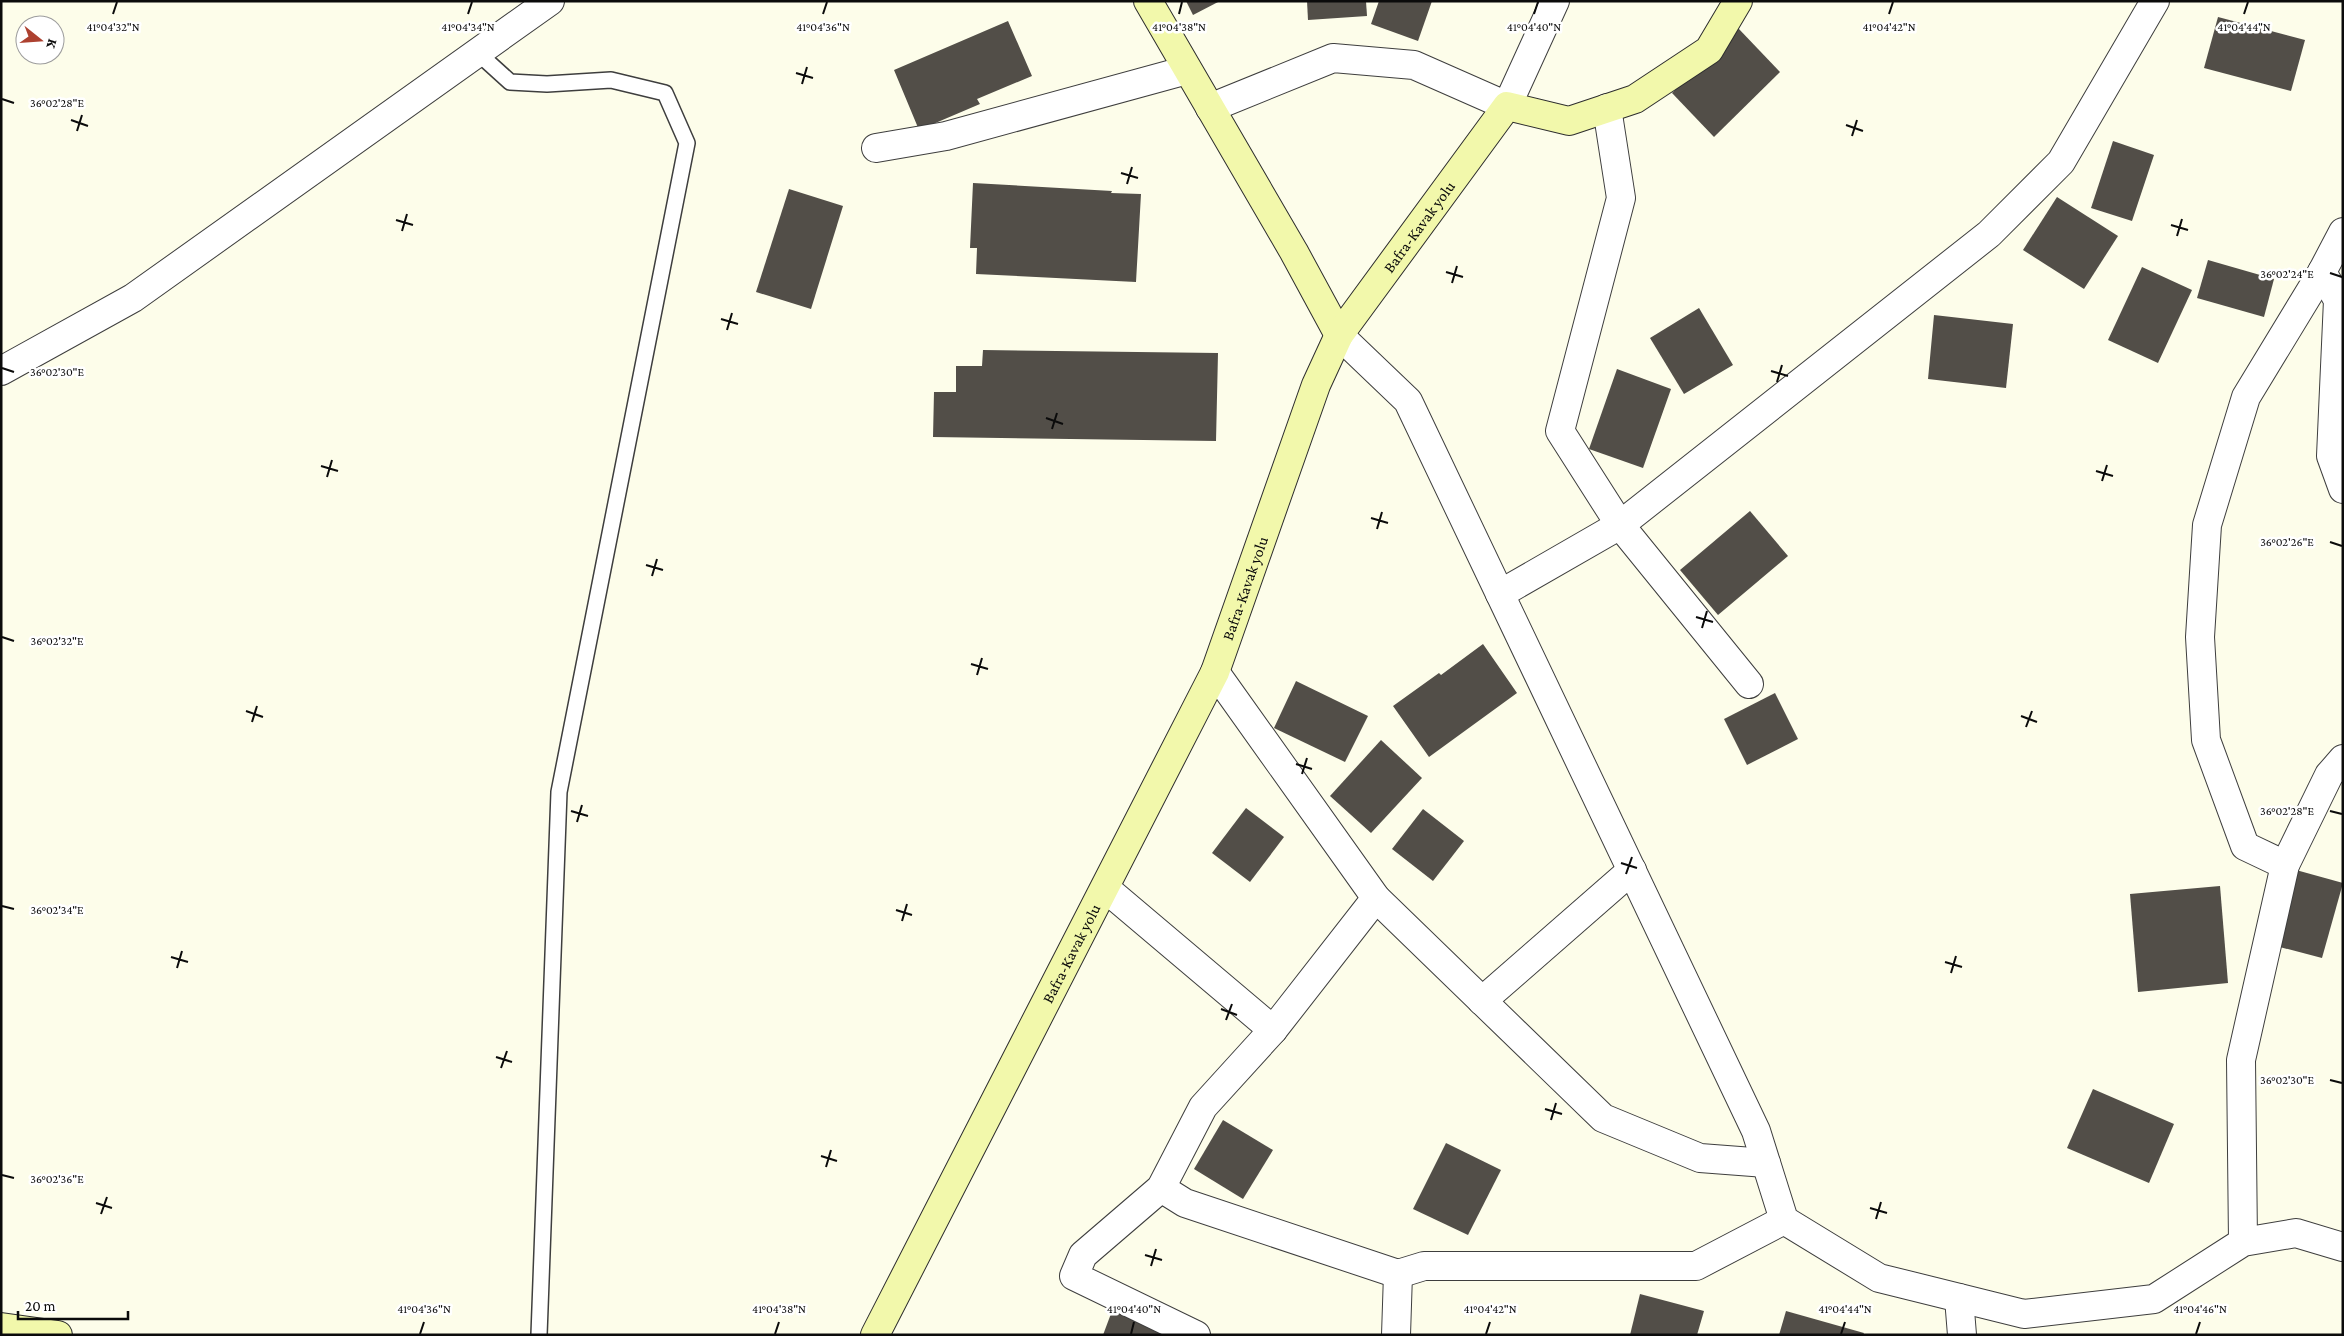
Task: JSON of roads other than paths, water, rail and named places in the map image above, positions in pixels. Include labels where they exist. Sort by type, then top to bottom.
[{"type":"main road","points":[[1148,1],[1339,335]]},
{"type":"main road","points":[[1507,106],[1569,121],[1635,99],[1709,50],[1738,1]]},
{"type":"main road","name":"Bafra-Kavak yolu","points":[[875,1335],[1215,672],[1316,385],[1339,335],[1507,106]]},
{"type":"main road","points":[[1,1327],[58,1335]]},
{"type":"street","points":[[1,371],[133,298],[550,1]]},
{"type":"street","points":[[1210,108],[1333,58],[1414,66],[1507,106],[1554,1]]},
{"type":"street","points":[[1500,594],[1620,525],[1989,234],[2061,162],[2156,1]]},
{"type":"street","points":[[876,148],[946,136],[1187,70]]},
{"type":"street","points":[[1607,108],[1621,198],[1560,431],[1620,525],[1749,684]]},
{"type":"street","points":[[2285,865],[2246,846],[2206,740],[2200,637],[2207,525],[2246,397],[2322,272],[2343,232]]},
{"type":"street","points":[[2322,272],[2338,300],[2331,456],[2343,489]]},
{"type":"street","points":[[1339,335],[1408,401],[1756,1131],[1784,1220],[1879,1278],[2024,1314],[2154,1299],[2243,1242],[2296,1233],[2343,1247]]},
{"type":"street","points":[[1215,672],[1376,898],[1603,1118],[1700,1158],[1766,1163]]},
{"type":"street","points":[[2243,1242],[2241,1060],[2285,865],[2328,775],[2343,759]]},
{"type":"street","points":[[1482,1001],[1632,870]]},
{"type":"street","points":[[1105,888],[1273,1030]]},
{"type":"street","points":[[1196,1335],[1074,1276],[1083,1255],[1161,1188],[1203,1108],[1273,1030],[1376,898]]},
{"type":"street","points":[[1161,1188],[1185,1203],[1398,1274],[1424,1266],[1696,1266],[1784,1220]]},
{"type":"street","points":[[1396,1335],[1398,1274]]},
{"type":"street","points":[[1960,1298],[1962,1335]]},
{"type":"lane","points":[[478,53],[510,82],[547,84],[611,80],[665,93],[687,143],[559,792],[539,1335]]}]
